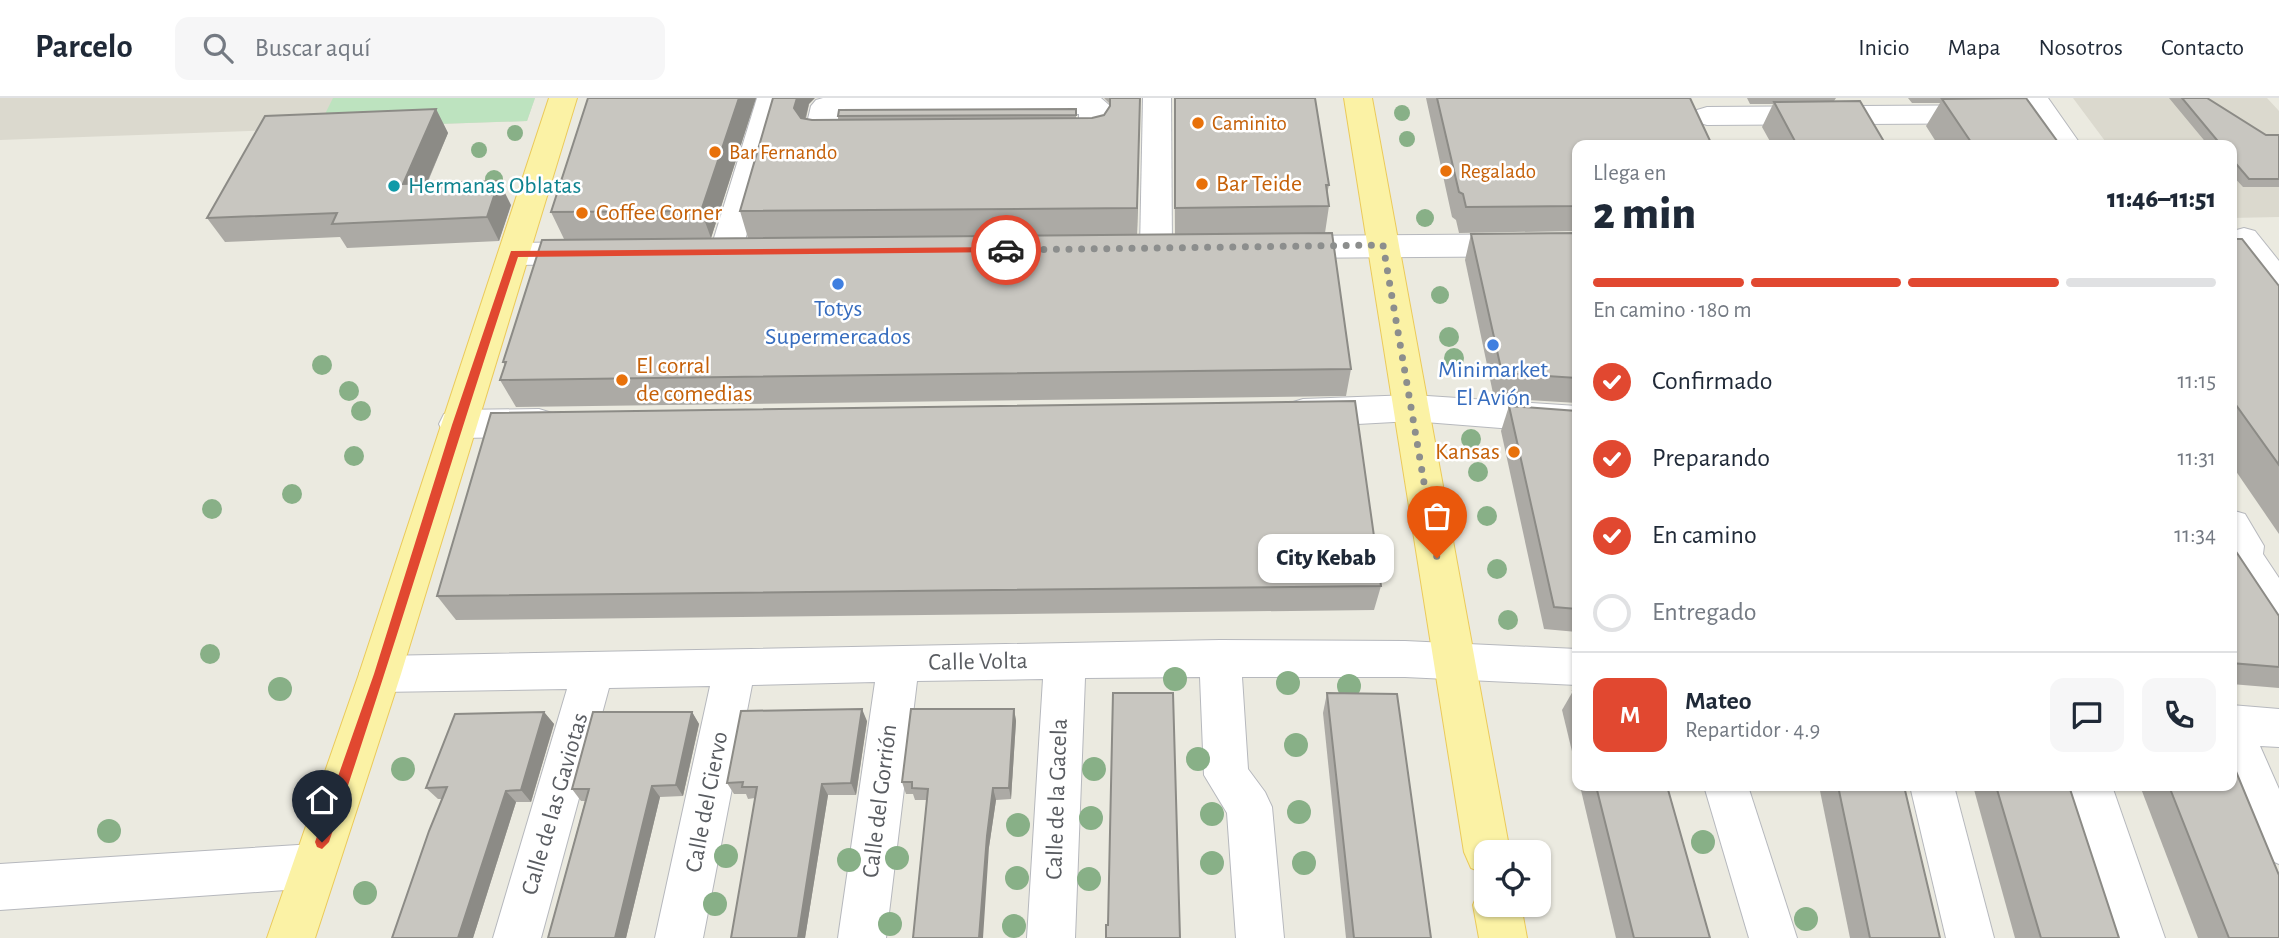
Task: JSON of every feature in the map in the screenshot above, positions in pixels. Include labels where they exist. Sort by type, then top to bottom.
[{"type":"main road","points":[[291,938],[380,674],[563,98]]},
{"type":"main road","points":[[1358,98],[1486,840]]},
{"type":"main road","points":[[1499,917],[1503,938]]},
{"type":"street","points":[[726,251],[771,98]]},
{"type":"street","points":[[1156,249],[1157,98]]},
{"type":"street","points":[[1094,105],[1093,119],[1093,134],[819,136],[826,106],[1094,105]]},
{"type":"street","points":[[1719,140],[1703,107],[2038,106],[2062,140]]},
{"type":"street","points":[[2238,239],[2279,239]]},
{"type":"street","points":[[2238,239],[2279,283]]},
{"type":"street","points":[[1253,248],[1572,245]]},
{"type":"street","points":[[514,254],[620,253]]},
{"type":"street","points":[[1274,413],[1412,408],[1572,419]]},
{"type":"street","points":[[457,425],[571,423]]},
{"type":"street","points":[[2237,534],[2244,546],[2243,557],[2279,611]]},
{"type":"street","points":[[1220,658],[1226,775],[1249,807],[1260,938]]},
{"type":"street","name":"Calle Volta","points":[[380,674],[1220,658],[1454,659],[1572,667]]},
{"type":"street","name":"Calle de la Gacela","points":[[1051,938],[1065,660]]},
{"type":"street","name":"Calle del Gorrión","points":[[862,938],[898,664]]},
{"type":"street","name":"Calle del Ciervo","points":[[679,938],[735,667]]},
{"type":"street","name":"Calle de las Gaviotas","points":[[517,938],[593,671]]},
{"type":"street","points":[[2237,726],[2279,728]]},
{"type":"street","points":[[2237,740],[2279,842]]},
{"type":"street","points":[[1728,791],[1773,938]]},
{"type":"street","points":[[1933,791],[1970,938]]},
{"type":"street","points":[[2093,791],[2141,938]]},
{"type":"street","points":[[0,887],[314,866]]},
{"type":"shaded area","points":[[0,98],[535,98],[527,121],[0,140]]},
{"type":"shaded area","points":[[2073,98],[2267,98],[2279,111],[2279,217],[2237,218],[2237,140],[2104,140]]},
{"type":"green space","points":[[333,98],[535,98],[527,121],[318,128]]},
{"type":"building","points":[[588,98],[739,98],[701,211],[551,212]]},
{"type":"building","points":[[773,98],[797,98],[794,108],[801,118],[812,120],[1092,118],[1104,115],[1110,106],[1110,98],[1140,98],[1137,208],[740,211]]},
{"type":"building","points":[[1175,98],[1315,98],[1329,185],[1326,185],[1329,206],[1175,208]]},
{"type":"building","points":[[1437,98],[1690,98],[1710,140],[1572,140],[1572,206],[1466,207],[1463,194],[1459,192]]},
{"type":"building","points":[[2026,98],[2056,140],[1970,140],[1942,99]]},
{"type":"building","points":[[2182,98],[2207,98],[2266,135],[2279,135],[2279,179],[2249,179],[2237,165],[2237,140],[2217,140]]},
{"type":"building","points":[[1860,101],[1883,140],[1794,140],[1774,102]]},
{"type":"building","points":[[436,109],[403,184],[499,181],[487,217],[332,224],[337,213],[207,218],[265,116]]},
{"type":"building","points":[[1076,109],[1076,115],[838,116],[839,110]]},
{"type":"building","points":[[1332,233],[1351,369],[500,380],[506,362],[503,362],[542,240]]},
{"type":"building","points":[[1572,233],[1572,378],[1502,373],[1471,234]]},
{"type":"building","points":[[2237,239],[2242,239],[2279,286],[2279,465],[2237,406]]},
{"type":"building","points":[[1355,401],[1381,586],[437,596],[491,413]]},
{"type":"building","points":[[1509,406],[1572,411],[1572,609],[1554,607]]},
{"type":"building","points":[[2237,553],[2279,616],[2279,667],[2237,664]]},
{"type":"building","points":[[1113,693],[1173,693],[1180,938],[1106,938]]},
{"type":"building","points":[[1327,693],[1397,694],[1431,938],[1354,938]]},
{"type":"building","points":[[862,709],[851,783],[822,784],[798,938],[731,938],[757,787],[742,787],[743,782],[727,783],[741,711]]},
{"type":"building","points":[[911,709],[1014,709],[1009,788],[993,788],[979,938],[913,938],[928,789],[912,788],[912,782],[902,782]]},
{"type":"building","points":[[544,712],[521,790],[506,791],[458,938],[392,938],[447,787],[426,788],[455,714]]},
{"type":"building","points":[[593,712],[692,712],[676,785],[652,786],[615,938],[548,938],[589,789],[572,789]]},
{"type":"building","points":[[2237,774],[2279,875],[2279,938],[2229,938],[2171,791],[2237,791]]},
{"type":"building","points":[[1597,791],[1668,791],[1710,938],[1634,938]]},
{"type":"building","points":[[1839,791],[1905,791],[1940,938],[1870,938]]},
{"type":"building","points":[[1997,791],[2071,791],[2119,938],[2041,938]]},
{"type":"way so far","points":[[1006,250],[1383,245],[1437,558]]},
{"type":"place","name":"Caminito","points":[[1198,123]]},
{"type":"place","name":"Bar Fernando","points":[[715,152]]},
{"type":"place","name":"Regalado","points":[[1446,171]]},
{"type":"place","name":"Bar Teide","points":[[1202,184]]},
{"type":"place","name":"Hermanas Oblatas","points":[[394,186]]},
{"type":"place","name":"Coffee Corner","points":[[582,213]]},
{"type":"place","name":"Totys Supermercados","points":[[838,284]]},
{"type":"place","name":"Minimarket El Avión","points":[[1493,345]]},
{"type":"place","name":"El corral de comedias","points":[[622,380]]},
{"type":"place","name":"Kansas","points":[[1514,452]]},
{"type":"place","name":"City Kebab","points":[[1437,558]]},
{"type":"route","points":[[322,842],[380,674],[457,425],[514,254],[1006,250]]}]
